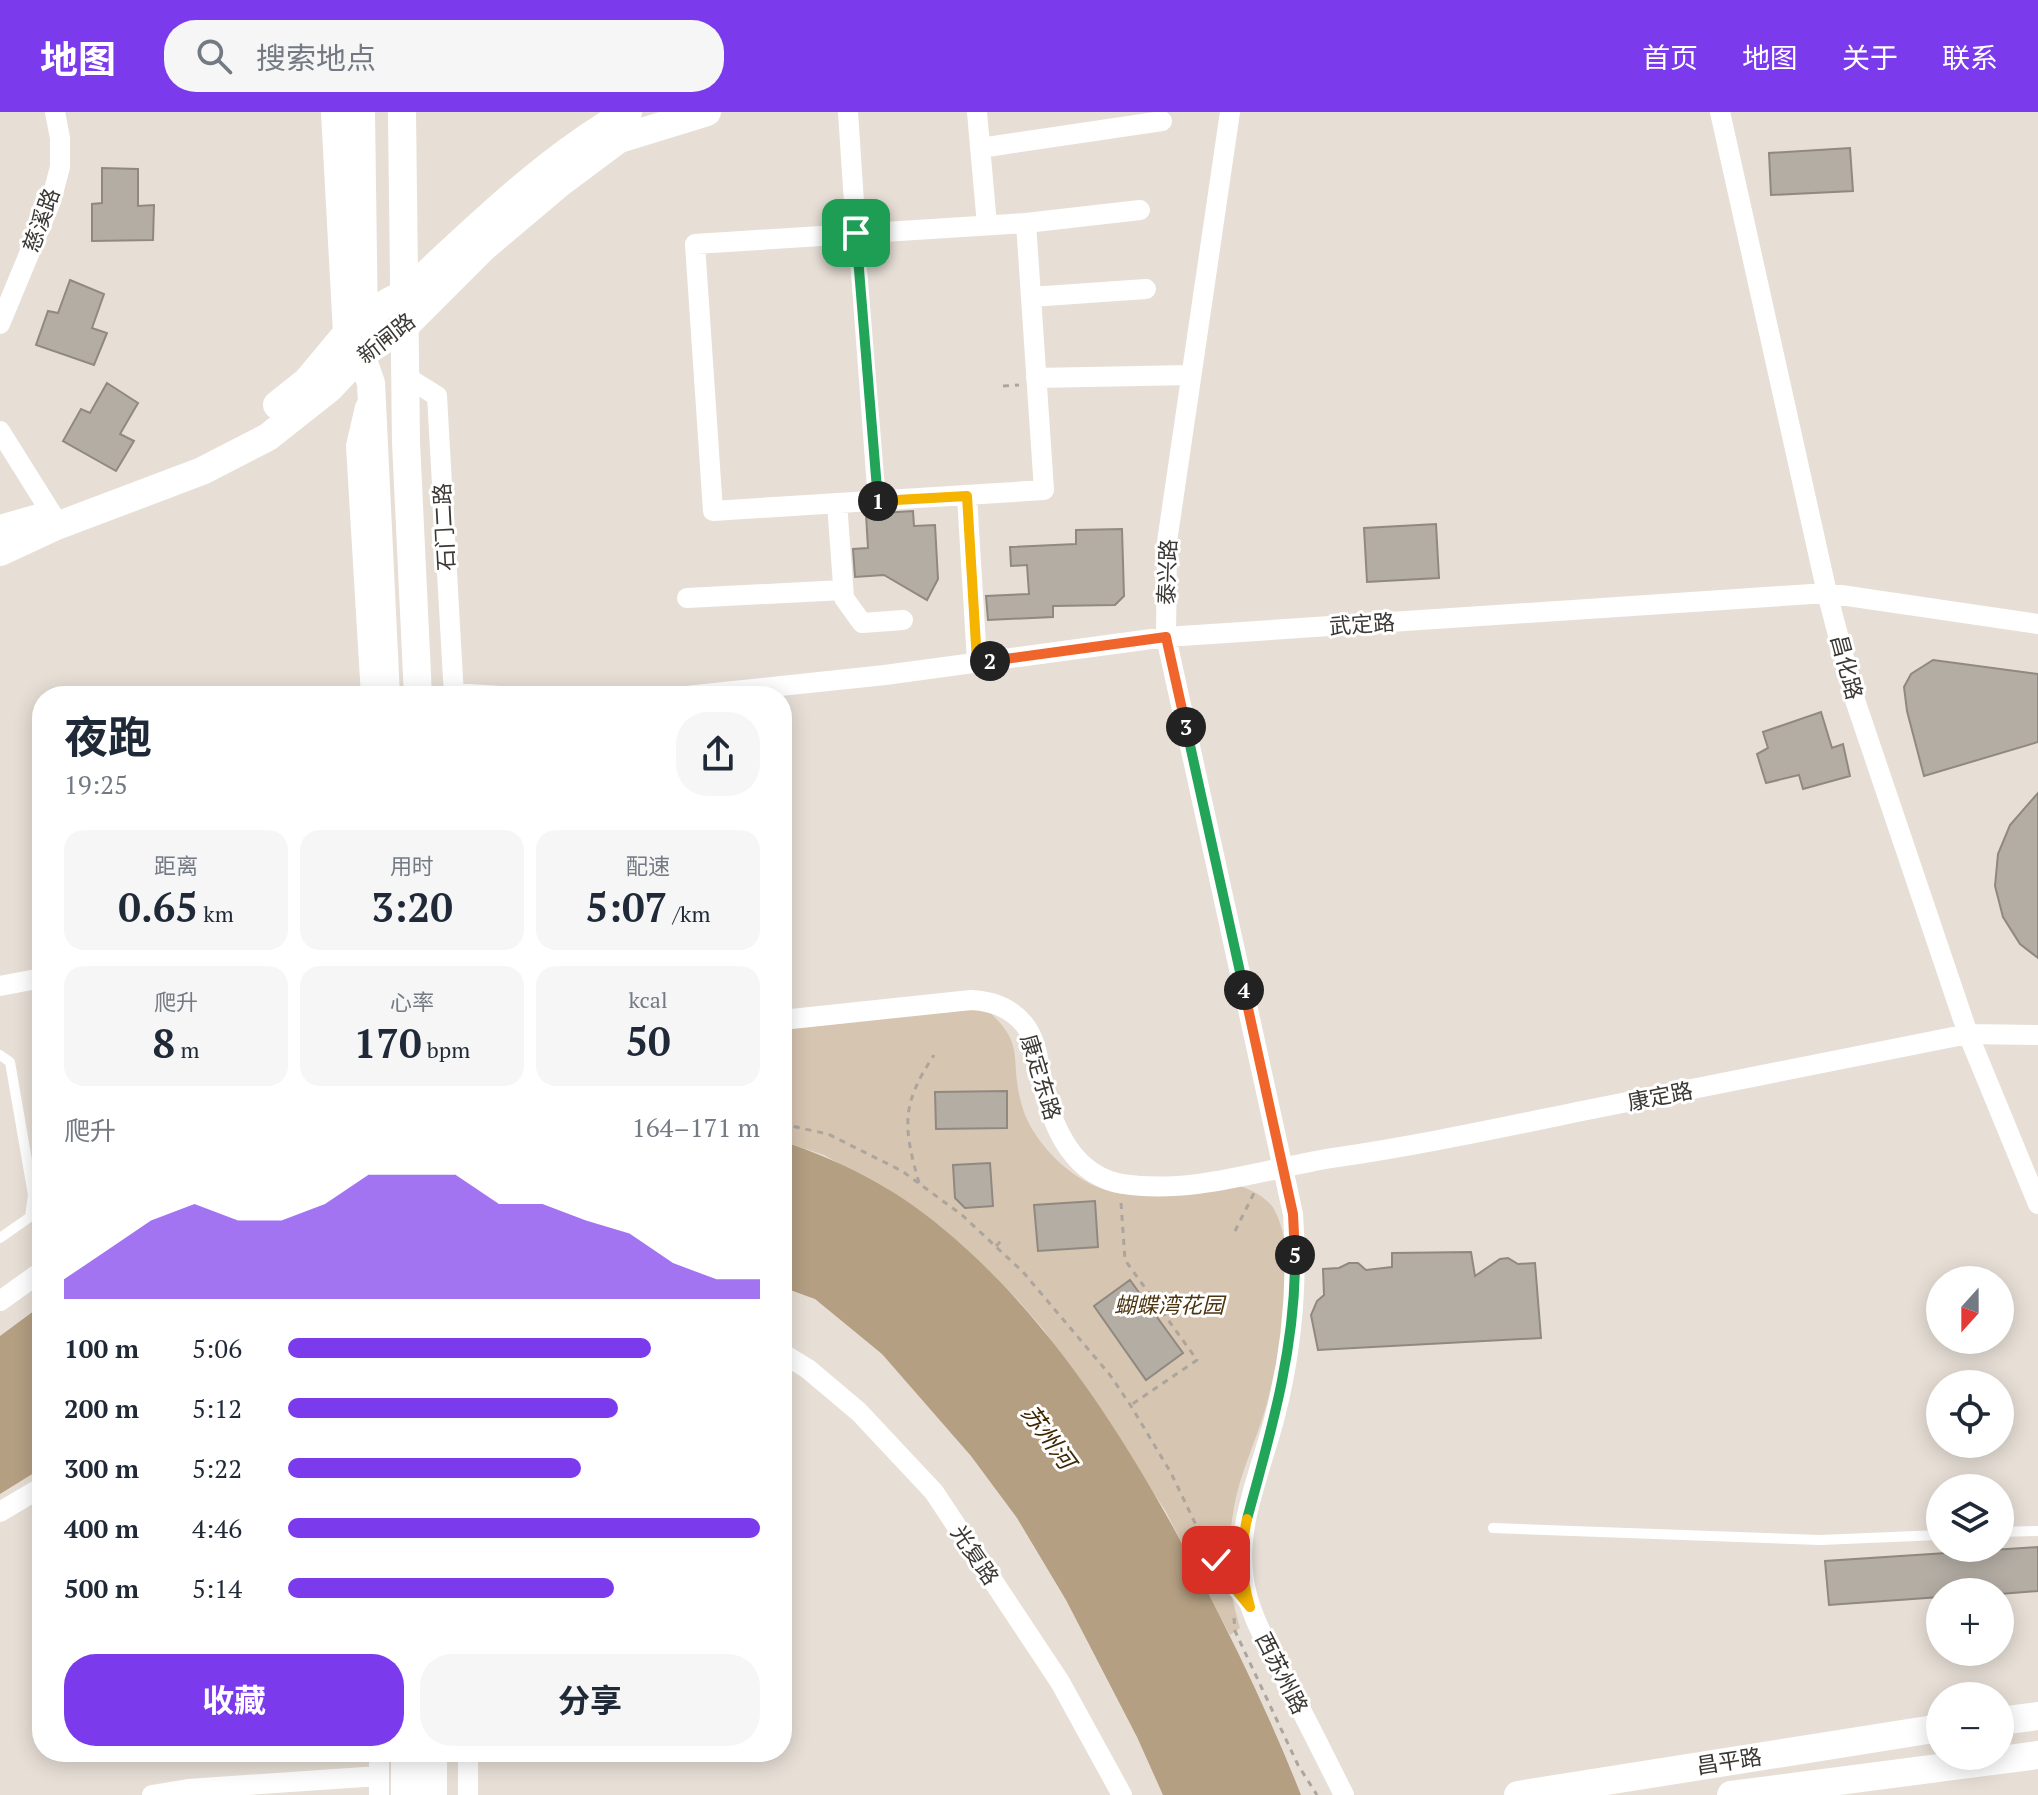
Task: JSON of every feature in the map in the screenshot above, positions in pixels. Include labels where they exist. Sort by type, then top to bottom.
[{"type":"main road","points":[[335,112],[373,321]]},
{"type":"main road","points":[[361,112],[373,321]]},
{"type":"main road","points":[[383,112],[371,383],[385,686]]},
{"type":"main road","points":[[373,321],[402,112]]},
{"type":"main road","name":"新闸路","points":[[0,552],[53,520],[192,457],[259,420],[538,175],[605,125],[628,112]]},
{"type":"main road","name":"新闸路","points":[[373,321],[406,325],[483,248],[560,183],[619,139],[707,112]]},
{"type":"main road","points":[[373,321],[406,325]]},
{"type":"main road","name":"石门二路","points":[[406,325],[406,442],[418,686]]},
{"type":"main road","name":"新闸路","points":[[0,529],[53,520]]},
{"type":"main road","points":[[2014,1719],[2038,1716]]},
{"type":"main road","name":"昌平路","points":[[1518,1795],[1926,1730]]},
{"type":"main road","name":"昌平路","points":[[1731,1795],[2038,1755]]},
{"type":"main road","points":[[405,1762],[405,1795]]},
{"type":"main road","points":[[433,1762],[433,1795]]},
{"type":"street","name":"慈溪路","points":[[0,324],[51,201],[60,167],[60,138],[55,112]]},
{"type":"street","points":[[848,112],[876,501]]},
{"type":"street","points":[[977,112],[987,225]]},
{"type":"street","name":"泰兴路","points":[[1230,112],[1167,542],[1166,637],[1284,1168]]},
{"type":"street","name":"昌化路","points":[[1720,112],[1827,593],[1855,700],[1968,1034],[2038,1204]]},
{"type":"street","points":[[980,148],[1162,121]]},
{"type":"street","points":[[1026,223],[1044,490],[713,511],[695,244],[1026,223],[1140,210]]},
{"type":"street","points":[[1031,297],[1146,289]]},
{"type":"street","points":[[1036,378],[1191,375]]},
{"type":"street","name":"石门二路","points":[[405,376],[437,396],[453,686]]},
{"type":"street","points":[[370,686],[356,446],[371,383]]},
{"type":"street","points":[[0,431],[53,520]]},
{"type":"street","points":[[967,496],[977,662]]},
{"type":"street","points":[[837,503],[844,598],[862,623],[903,620]]},
{"type":"street","points":[[687,598],[843,590]]},
{"type":"street","name":"武定路","points":[[781,686],[1166,637],[1827,593],[2038,624]]},
{"type":"street","points":[[0,986],[32,980]]},
{"type":"street","name":"康定东路","points":[[792,1019],[971,1000],[990,1001],[1005,1008],[1025,1025],[1063,1141],[1077,1160],[1096,1174],[1119,1183],[1145,1186],[1180,1184],[1284,1168]]},
{"type":"street","name":"康定路","points":[[1284,1168],[1363,1155],[1968,1034],[2038,1035]]},
{"type":"street","name":"西苏州路","points":[[1284,1168],[1293,1214],[1294,1312],[1281,1392],[1244,1535],[1241,1606],[1344,1795]]},
{"type":"street","points":[[0,1301],[32,1278]]},
{"type":"street","name":"光复路","points":[[792,1359],[859,1412],[934,1492],[1060,1682],[1122,1795]]},
{"type":"street","points":[[0,1512],[32,1493]]},
{"type":"street","points":[[152,1795],[188,1789],[379,1786],[379,1762]]},
{"type":"street","points":[[468,1762],[468,1795]]},
{"type":"lane","points":[[0,1055],[10,1062],[32,1189]]},
{"type":"lane","points":[[0,1238],[30,1217],[32,1202]]},
{"type":"lane","points":[[1493,1528],[1820,1540],[1926,1536]]},
{"type":"lane","points":[[2014,1532],[2038,1531]]},
{"type":"path","points":[[919,1183],[910,1150],[907,1110],[915,1083],[934,1055]]},
{"type":"path","points":[[792,1126],[828,1134],[902,1171],[962,1215],[1023,1272],[1110,1375],[1171,1473],[1229,1581],[1241,1606],[1235,1631],[1298,1765],[1317,1795]]},
{"type":"path","points":[[1119,1183],[1125,1260],[1197,1360],[1131,1406]]},
{"type":"path","points":[[1235,1231],[1254,1193]]},
{"type":"path","points":[[996,1246],[1004,1238]]},
{"type":"green space","name":"蝴蝶湾花园","points":[[986,1009],[999,1021],[1012,1042],[1018,1087],[1027,1118],[1047,1149],[1075,1175],[1108,1191],[1125,1194],[1229,1183],[1261,1196],[1275,1211],[1286,1254],[1285,1306],[1267,1403],[1239,1486],[1233,1514],[1229,1571],[1240,1628],[1230,1635],[1165,1510],[1044,1330],[1016,1298],[940,1226],[899,1197],[824,1155],[792,1144],[792,1024],[922,1010]]},
{"type":"water","name":"苏州河","points":[[792,1145],[866,1176],[923,1213],[982,1264],[1056,1346],[1120,1437],[1176,1532],[1241,1660],[1301,1795],[1163,1795],[1137,1737],[1066,1600],[1017,1518],[971,1456],[882,1354],[815,1299],[792,1291]]},
{"type":"water","points":[[32,1312],[32,1474],[0,1494],[0,1336]]},
{"type":"building","points":[[1850,148],[1853,191],[1771,195],[1769,153]]},
{"type":"building","points":[[102,168],[138,169],[138,206],[154,205],[153,240],[92,241],[92,204],[102,203]]},
{"type":"building","points":[[70,280],[104,294],[92,328],[107,333],[94,365],[36,345],[48,311],[58,313]]},
{"type":"building","points":[[107,383],[138,403],[120,434],[134,441],[116,471],[63,441],[81,409],[90,413]]},
{"type":"building","points":[[913,511],[914,526],[935,525],[938,579],[927,600],[884,575],[855,577],[853,549],[868,548],[866,514]]},
{"type":"building","points":[[1436,524],[1439,578],[1367,582],[1364,528]]},
{"type":"building","points":[[1122,529],[1124,596],[1115,605],[1053,606],[1053,617],[988,620],[986,596],[1029,594],[1027,565],[1011,566],[1010,547],[1076,544],[1076,530]]},
{"type":"building","points":[[1933,660],[2038,674],[2038,742],[1924,776],[1904,687],[1911,674]]},
{"type":"building","points":[[1821,712],[1832,748],[1843,744],[1850,776],[1803,789],[1799,775],[1766,783],[1757,754],[1768,748],[1763,732]]},
{"type":"building","points":[[2038,793],[2038,958],[2020,944],[2003,917],[1995,886],[1998,854],[2010,825]]},
{"type":"building","points":[[1007,1091],[1007,1128],[936,1129],[935,1092]]},
{"type":"building","points":[[990,1163],[993,1206],[965,1208],[955,1198],[953,1165]]},
{"type":"building","points":[[1095,1201],[1098,1247],[1038,1251],[1034,1205]]},
{"type":"building","points":[[1471,1252],[1475,1276],[1500,1259],[1508,1258],[1518,1264],[1535,1263],[1541,1338],[1318,1350],[1311,1315],[1317,1301],[1324,1295],[1323,1269],[1339,1268],[1349,1263],[1358,1263],[1366,1270],[1392,1267],[1392,1253]]},
{"type":"building","points":[[1130,1280],[1183,1353],[1146,1380],[1094,1306]]},
{"type":"building","points":[[2038,1547],[2038,1591],[2014,1593],[2014,1578],[1926,1578],[1926,1598],[1829,1605],[1825,1561],[1926,1554],[1926,1562],[2014,1562],[2014,1549]]},
{"type":"route","points":[[856,233],[876,501],[967,496],[977,662],[1166,637],[1284,1168],[1293,1214],[1295,1248],[1294,1312],[1281,1392],[1242,1546],[1244,1582],[1250,1607],[1216,1560]]}]
